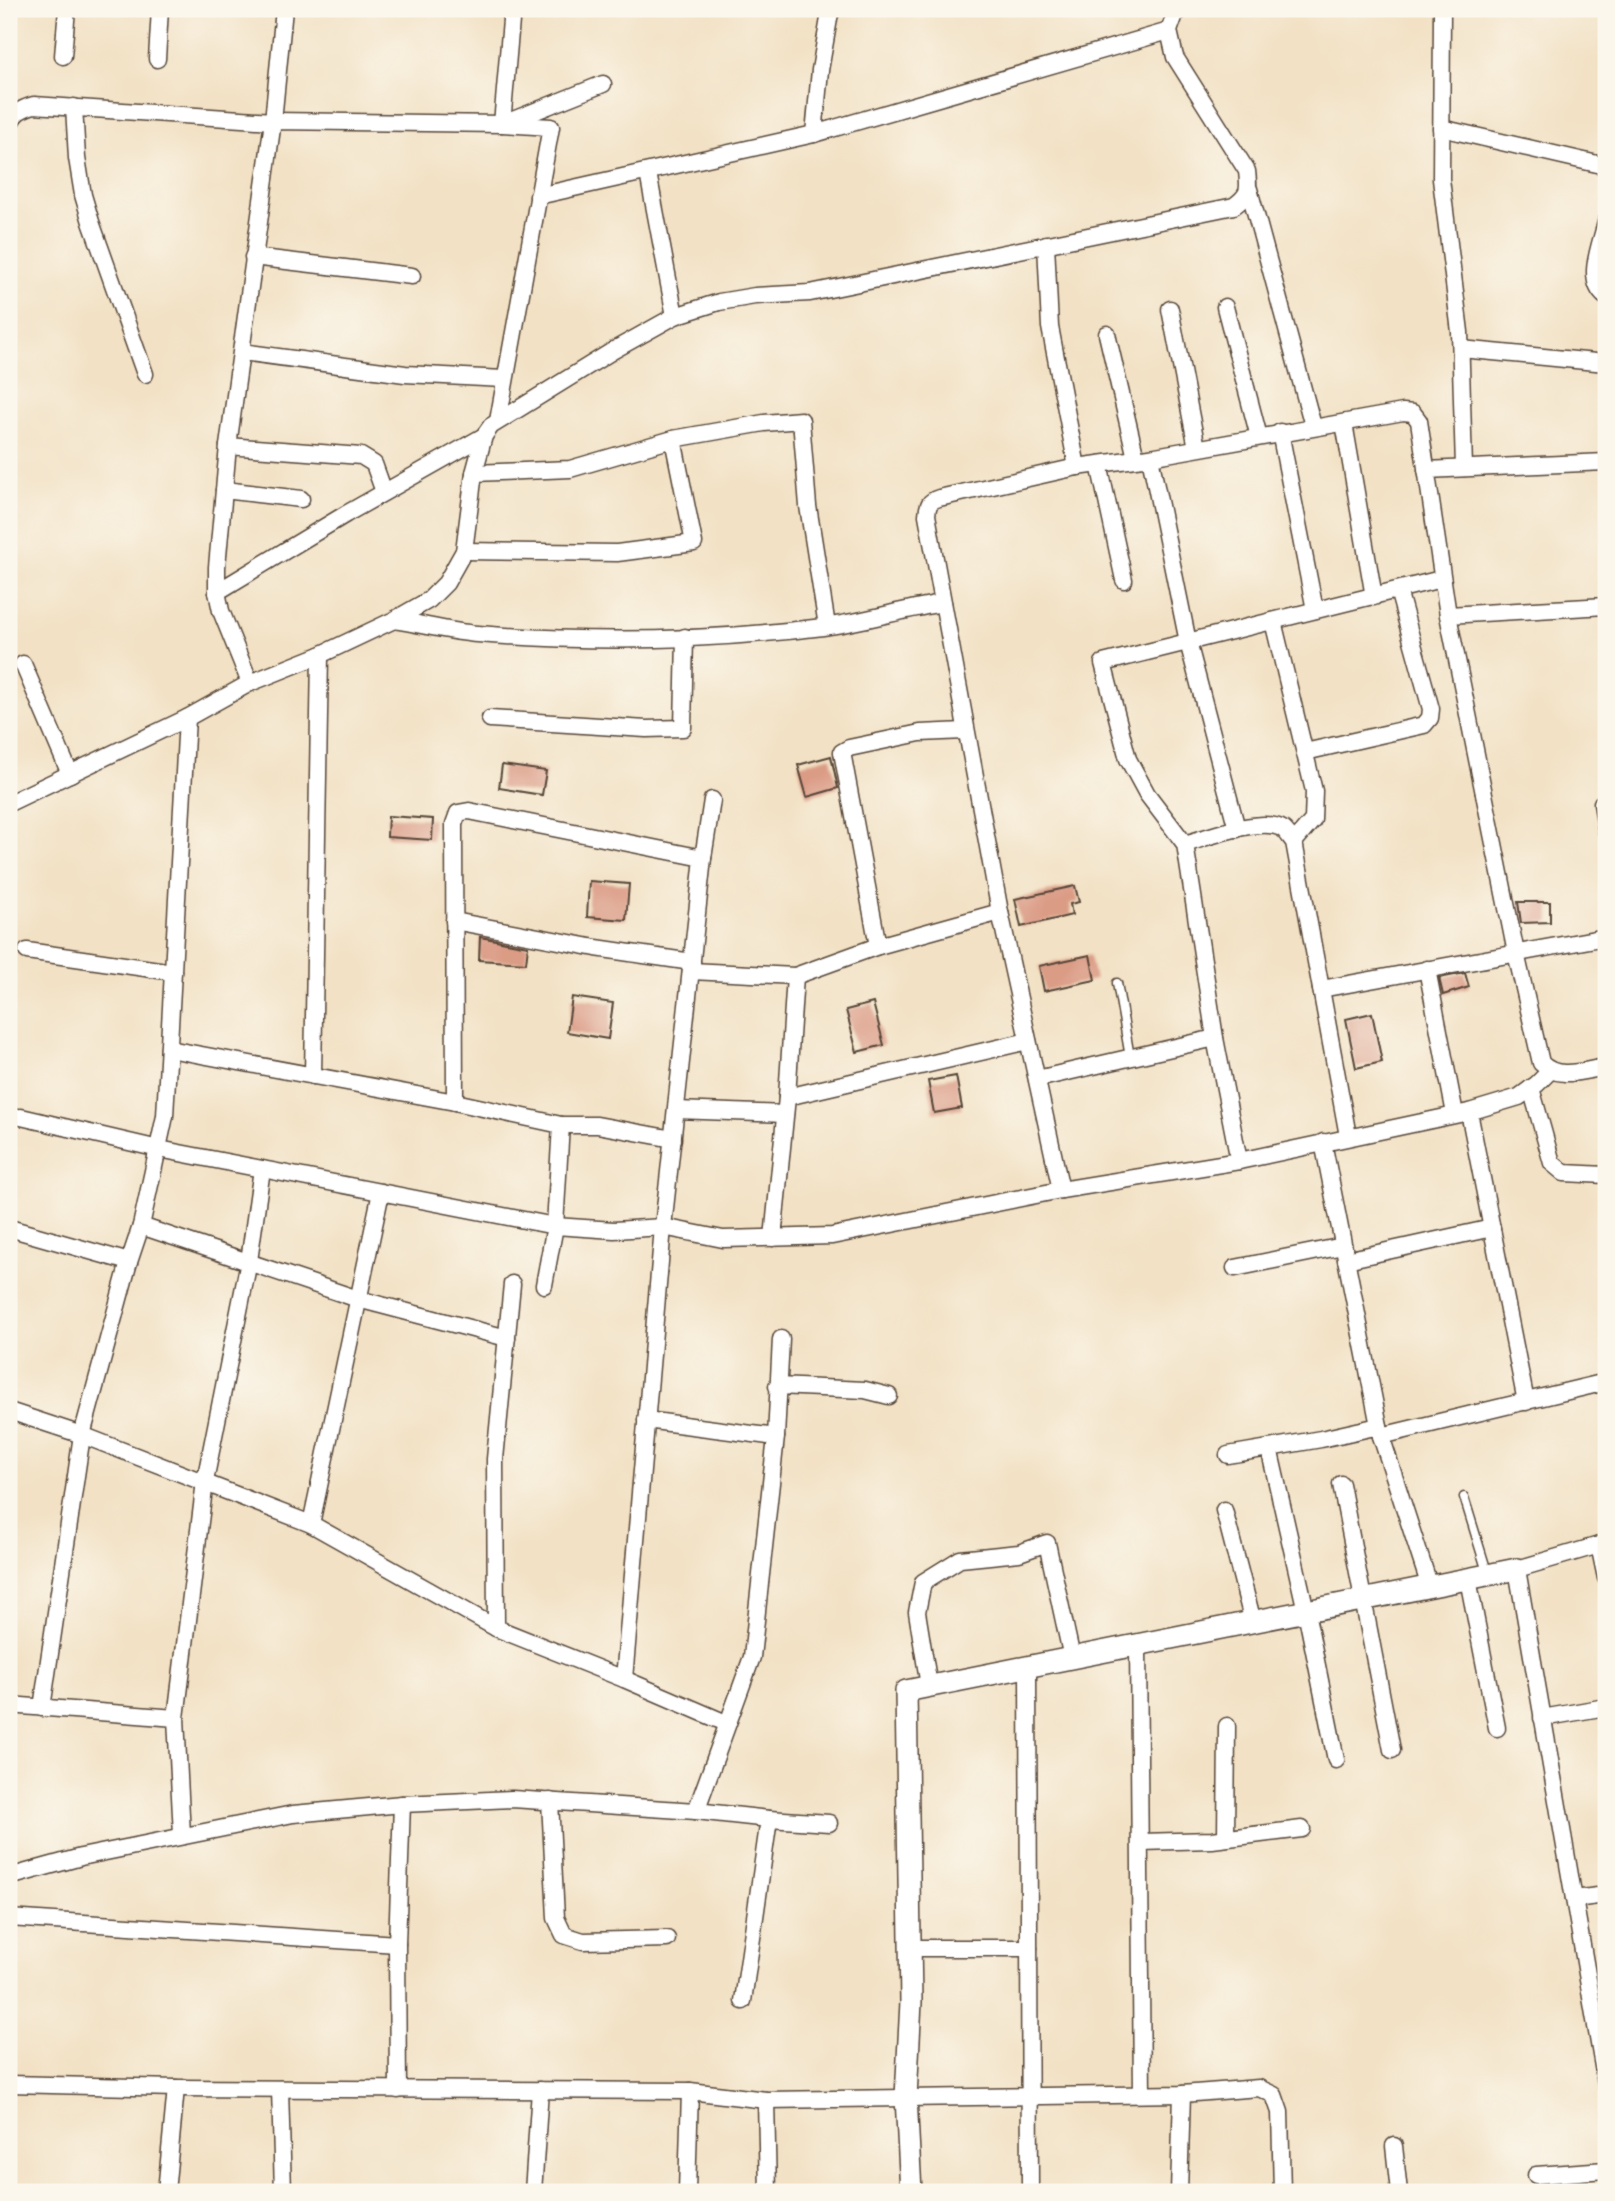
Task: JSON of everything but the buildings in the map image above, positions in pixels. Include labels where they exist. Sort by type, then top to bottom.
[{"type":"street","points":[[63,56],[67,9]]},
{"type":"street","points":[[157,59],[160,9]]},
{"type":"street","points":[[250,683],[221,611],[217,592],[217,567],[228,446],[273,121],[284,9]]},
{"type":"street","points":[[502,124],[512,9]]},
{"type":"street","points":[[814,134],[820,70],[834,9]]},
{"type":"street","points":[[1177,9],[1169,31],[1175,57],[1247,171],[1249,189],[1313,426]]},
{"type":"street","points":[[1442,9],[1441,179],[1461,349],[1464,468]]},
{"type":"street","points":[[538,196],[814,134],[1169,31]]},
{"type":"street","points":[[502,124],[603,84]]},
{"type":"street","points":[[9,126],[13,116],[22,108],[33,105],[273,121],[551,127],[498,421]]},
{"type":"street","points":[[74,107],[77,158],[86,204],[145,373]]},
{"type":"street","points":[[1441,128],[1606,166]]},
{"type":"street","points":[[648,173],[675,316]]},
{"type":"street","points":[[9,803],[187,718],[250,683],[320,655],[429,600],[446,583],[464,551],[474,473],[484,436],[491,426],[614,350],[675,316],[719,302],[755,296],[810,293],[1234,206],[1244,199],[1249,189]]},
{"type":"street","points":[[1606,222],[1595,268],[1599,291],[1606,297]]},
{"type":"street","points":[[1046,244],[1050,327],[1077,467]]},
{"type":"street","points":[[253,257],[412,275]]},
{"type":"street","points":[[1225,307],[1259,437]]},
{"type":"street","points":[[1170,309],[1197,448]]},
{"type":"street","points":[[1107,334],[1143,457],[1237,830]]},
{"type":"street","points":[[1461,349],[1606,363]]},
{"type":"street","points":[[242,352],[405,374],[504,379]]},
{"type":"street","points":[[1061,1190],[1000,912],[927,515],[932,500],[1077,467],[1313,426],[1403,412],[1413,413],[1419,421],[1448,615],[1516,953],[1541,1063],[1558,1074],[1606,1067]]},
{"type":"street","points":[[474,473],[570,469],[673,439],[764,423],[801,420],[808,506],[827,626]]},
{"type":"street","points":[[1345,422],[1374,597]]},
{"type":"street","points":[[1280,432],[1315,610]]},
{"type":"street","points":[[217,592],[484,436]]},
{"type":"street","points":[[464,551],[617,553],[695,543],[673,439]]},
{"type":"street","points":[[228,446],[361,456],[374,464],[384,492]]},
{"type":"street","points":[[1426,470],[1606,462]]},
{"type":"street","points":[[1099,464],[1124,580]]},
{"type":"street","points":[[224,490],[301,499]]},
{"type":"street","points":[[1238,1161],[1185,844],[1147,794],[1128,760],[1103,663],[1441,579]]},
{"type":"street","points":[[1305,752],[1424,725],[1430,718],[1431,709],[1398,590]]},
{"type":"street","points":[[394,620],[475,634],[586,638],[685,637],[827,626],[943,603]]},
{"type":"street","points":[[1448,615],[1606,606]]},
{"type":"street","points":[[1273,621],[1314,791],[1313,820],[1294,842]]},
{"type":"street","points":[[490,719],[646,729],[682,728],[685,637]]},
{"type":"street","points":[[313,1076],[320,655]]},
{"type":"street","points":[[23,664],[70,774]]},
{"type":"street","points":[[42,1708],[82,1435],[141,1226],[165,1116],[187,718]]},
{"type":"street","points":[[878,946],[842,752],[849,748],[920,733],[965,731]]},
{"type":"street","points":[[624,1679],[663,1227],[703,858],[712,800]]},
{"type":"street","points":[[1602,803],[1606,830]]},
{"type":"street","points":[[455,1102],[454,824],[458,813],[463,811],[703,858]]},
{"type":"street","points":[[1185,844],[1266,824],[1284,830],[1294,842],[1348,1136]]},
{"type":"street","points":[[454,921],[691,967],[795,976],[878,946],[1000,912]]},
{"type":"street","points":[[1321,989],[1606,937]]},
{"type":"street","points":[[27,951],[173,972]]},
{"type":"street","points":[[1427,969],[1492,1228],[1525,1402]]},
{"type":"street","points":[[773,1238],[787,1097],[795,976]]},
{"type":"street","points":[[1037,1079],[1216,1038]]},
{"type":"street","points":[[787,1097],[1028,1041]]},
{"type":"street","points":[[169,1049],[455,1102],[561,1125],[597,1125],[673,1139]]},
{"type":"street","points":[[21,1117],[159,1149],[555,1226],[614,1230],[663,1227],[723,1239],[773,1238],[832,1236],[1061,1190],[1238,1161],[1462,1113],[1519,1097],[1550,1071]]},
{"type":"street","points":[[1531,1088],[1552,1163],[1564,1173],[1606,1175]]},
{"type":"street","points":[[676,1110],[785,1114]]},
{"type":"street","points":[[544,1284],[555,1226],[561,1125]]},
{"type":"street","points":[[1323,1142],[1380,1431],[1430,1587]]},
{"type":"street","points":[[182,1835],[176,1718],[205,1481],[249,1261],[262,1169]]},
{"type":"street","points":[[312,1524],[381,1192]]},
{"type":"street","points":[[141,1226],[358,1299],[507,1338]]},
{"type":"street","points":[[9,1228],[129,1262]]},
{"type":"street","points":[[1235,1268],[1492,1228]]},
{"type":"street","points":[[495,1628],[495,1458],[512,1284]]},
{"type":"street","points":[[696,1811],[752,1657],[776,1437],[781,1339]]},
{"type":"street","points":[[1228,1455],[1380,1431],[1525,1402],[1606,1382]]},
{"type":"street","points":[[778,1386],[865,1390],[889,1396]]},
{"type":"street","points":[[9,1411],[82,1435],[312,1524],[495,1628],[726,1723]]},
{"type":"street","points":[[646,1420],[776,1437]]},
{"type":"street","points":[[1269,1448],[1336,1760]]},
{"type":"street","points":[[1341,1484],[1392,1751]]},
{"type":"street","points":[[1224,1510],[1253,1622]]},
{"type":"street","points":[[929,1686],[918,1612],[923,1582],[960,1559],[1019,1553],[1047,1543],[1072,1658]]},
{"type":"street","points":[[911,2192],[906,2097],[911,2002],[906,1691],[1517,1569],[1602,1544],[1606,1578]]},
{"type":"street","points":[[1517,1569],[1606,2084]]},
{"type":"street","points":[[1478,1577],[1497,1728]]},
{"type":"street","points":[[1138,1645],[1142,2094]]},
{"type":"street","points":[[1028,1667],[1030,2192]]},
{"type":"street","points":[[9,1705],[176,1718]]},
{"type":"street","points":[[1542,1718],[1606,1707]]},
{"type":"street","points":[[1226,1839],[1227,1726]]},
{"type":"street","points":[[9,1877],[46,1865],[293,1814],[402,1804],[512,1799],[696,1811],[829,1824]]},
{"type":"street","points":[[550,1801],[556,1918],[564,1935],[583,1941],[667,1939]]},
{"type":"street","points":[[398,2090],[397,1944],[402,1804]]},
{"type":"street","points":[[743,2001],[769,1819]]},
{"type":"street","points":[[1140,1842],[1226,1839],[1302,1829]]},
{"type":"street","points":[[1574,1899],[1606,1895]]},
{"type":"street","points":[[9,1919],[397,1944]]},
{"type":"street","points":[[910,1948],[1029,1948]]},
{"type":"street","points":[[9,2084],[176,2088],[690,2091],[766,2100],[1182,2094],[1259,2088],[1274,2095],[1280,2112],[1282,2192]]},
{"type":"street","points":[[166,2192],[176,2088]]},
{"type":"street","points":[[280,2089],[284,2192]]},
{"type":"street","points":[[533,2192],[540,2090]]},
{"type":"street","points":[[687,2192],[690,2091]]},
{"type":"street","points":[[1179,2192],[1182,2094]]},
{"type":"street","points":[[766,2100],[768,2192]]},
{"type":"street","points":[[1394,2146],[1399,2192]]},
{"type":"street","points":[[1536,2175],[1606,2170]]},
{"type":"lane","points":[[1117,983],[1130,1057]]},
{"type":"lane","points":[[1464,1497],[1478,1577]]}]
